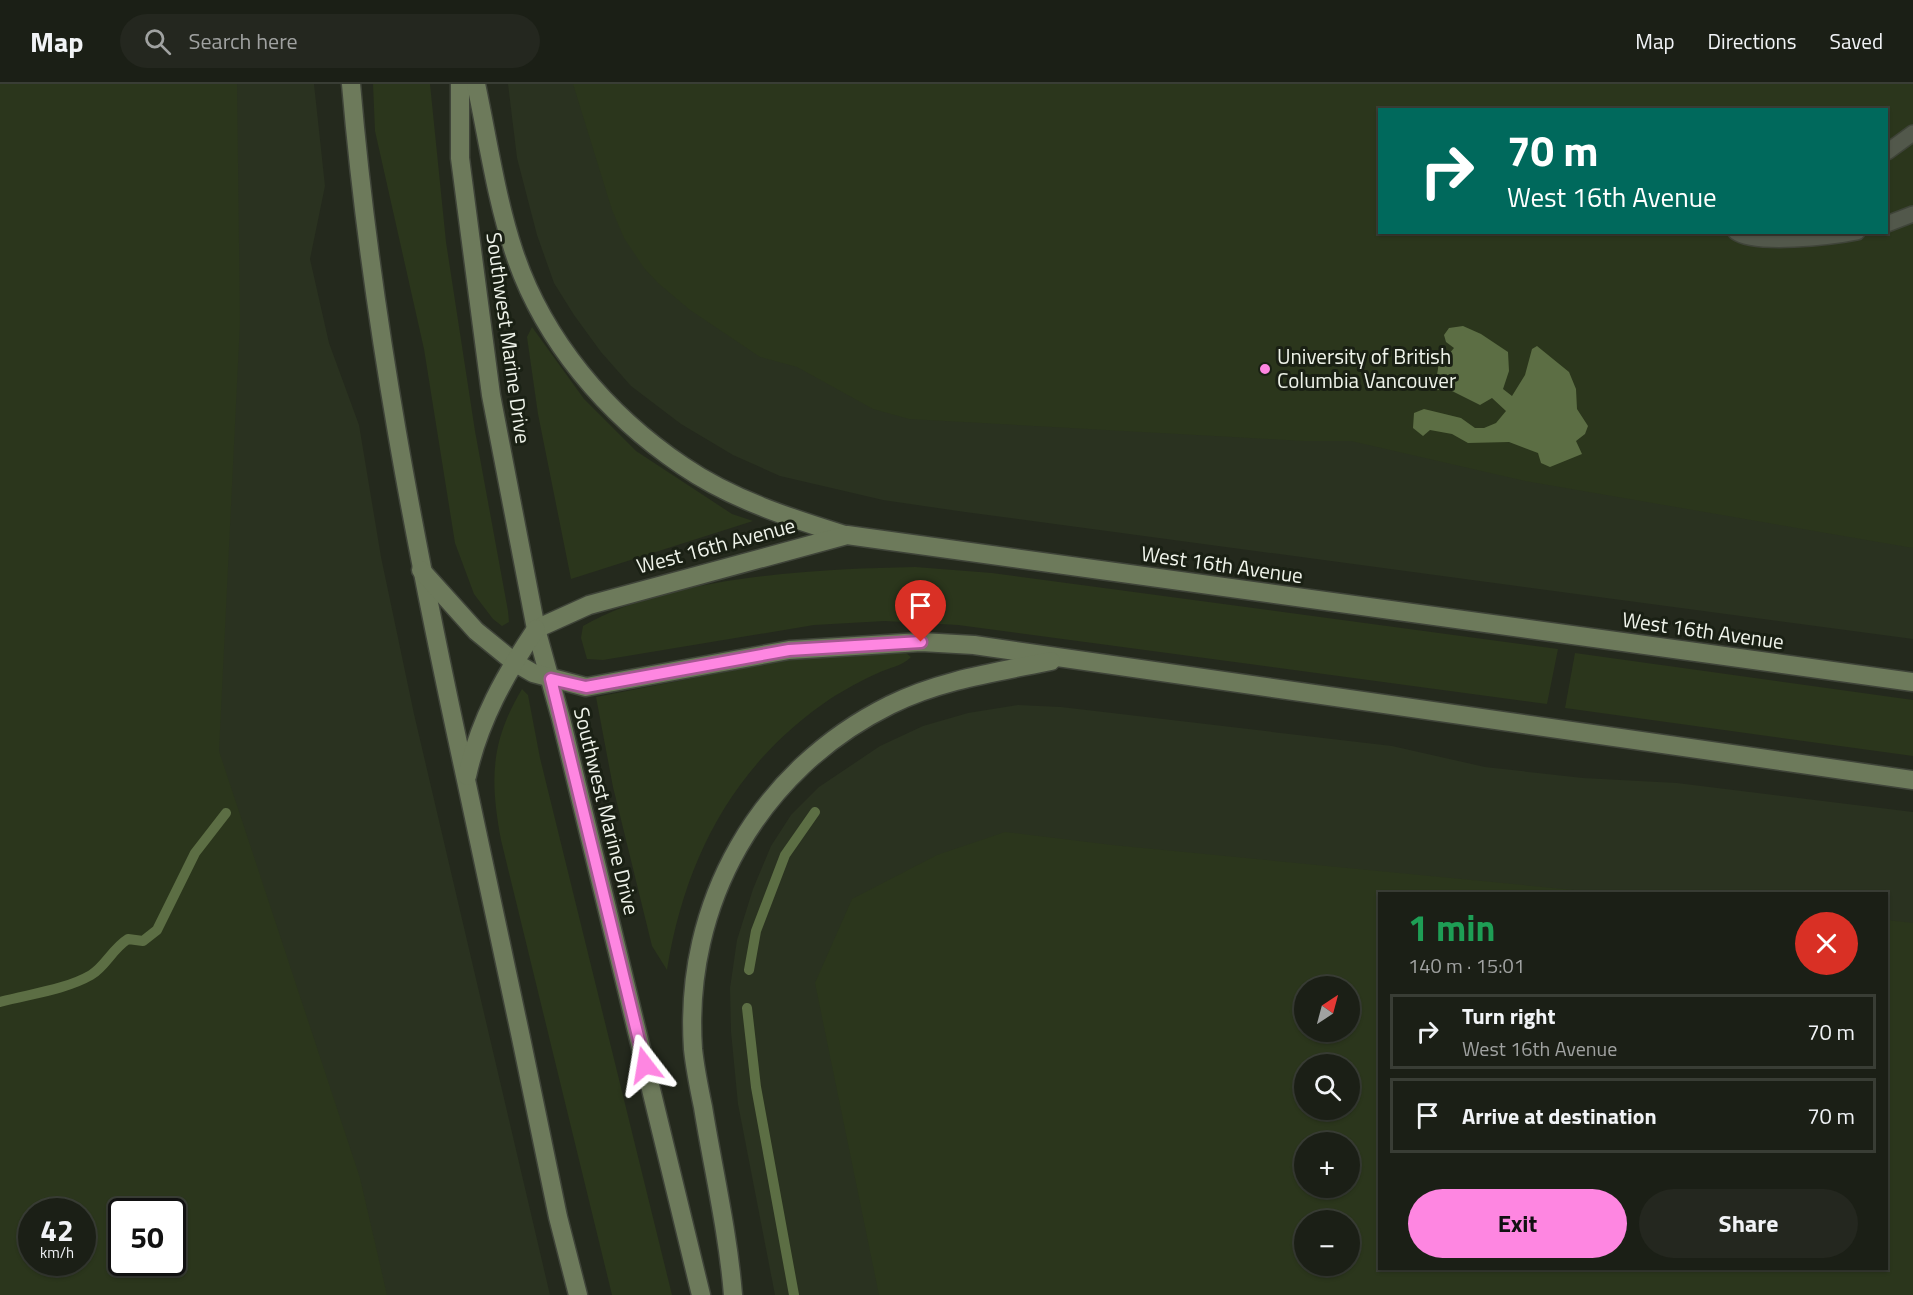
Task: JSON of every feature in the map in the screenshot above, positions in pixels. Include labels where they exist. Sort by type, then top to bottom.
[{"type":"main road","points":[[351,84],[378,328],[421,570],[558,1217],[578,1295]]},
{"type":"main road","name":"Southwest Marine Drive","points":[[460,84],[460,158],[489,383],[536,629],[551,679],[701,1295]]},
{"type":"main road","points":[[476,84],[499,196],[514,253],[536,303],[562,347],[591,387],[632,428],[684,467],[738,496],[795,519],[847,536]]},
{"type":"main road","name":"West 16th Avenue","points":[[536,629],[589,605],[847,536],[1913,682]]},
{"type":"main road","points":[[421,570],[476,631],[514,662],[533,673],[586,687],[789,650],[921,642],[974,645],[1913,780]]},
{"type":"main road","points":[[466,781],[483,721],[514,662],[536,629]]},
{"type":"main road","points":[[733,1295],[693,1051],[692,1009],[694,983],[707,919],[735,852],[768,801],[793,775],[836,738],[861,721],[892,704],[965,678],[1065,658]]},
{"type":"lane","points":[[1888,151],[1913,133]]},
{"type":"lane","points":[[1888,224],[1913,214]]},
{"type":"lane","points":[[1743,234],[1799,240],[1842,234]]},
{"type":"shaded area","points":[[0,84],[314,84],[325,186],[310,259],[329,343],[359,425],[381,557],[414,714],[550,1295],[0,1295]]},
{"type":"shaded area","points":[[0,84],[237,84],[240,322],[219,751],[360,1178],[387,1295],[0,1295]]},
{"type":"shaded area","points":[[373,84],[430,84],[446,242],[475,431],[508,611],[509,622],[502,626],[493,619],[474,594],[455,543],[424,349],[375,131]]},
{"type":"shaded area","name":"University of British Columbia Vancouver","points":[[508,84],[1913,84],[1913,639],[965,512],[883,500],[780,476],[733,455],[681,424],[631,386],[601,352],[554,283],[537,235],[517,158]]},
{"type":"shaded area","name":"University of British Columbia Vancouver","points":[[573,84],[1913,84],[1913,548],[1525,481],[1351,441],[1304,441],[909,419],[873,409],[797,367],[760,357],[690,310],[658,283],[644,268],[624,238],[612,210]]},
{"type":"shaded area","points":[[1463,326],[1481,334],[1508,352],[1509,371],[1503,389],[1512,396],[1525,375],[1532,349],[1537,346],[1569,372],[1576,389],[1577,409],[1588,426],[1585,434],[1576,441],[1582,454],[1550,467],[1541,463],[1538,453],[1509,442],[1468,443],[1452,434],[1430,430],[1423,436],[1413,428],[1414,413],[1424,409],[1461,418],[1475,428],[1484,428],[1496,423],[1506,411],[1492,398],[1480,405],[1450,390],[1430,390],[1429,384],[1437,375],[1440,356],[1448,355],[1454,348],[1446,342],[1444,335],[1449,328]]},
{"type":"shaded area","points":[[532,327],[584,399],[636,451],[732,514],[753,521],[571,579],[538,414],[527,337]]},
{"type":"shaded area","points":[[915,567],[992,573],[1558,649],[1547,704],[958,625],[885,621],[814,625],[603,660],[587,659],[581,638],[583,626],[618,609],[700,586],[789,573]]},
{"type":"shaded area","points":[[882,652],[906,653],[911,657],[904,663],[882,671],[830,699],[796,725],[767,753],[741,784],[719,817],[701,852],[675,929],[667,970],[652,946],[613,787],[596,697],[791,659]]},
{"type":"shaded area","points":[[1575,653],[1913,700],[1913,756],[1565,708]]},
{"type":"shaded area","points":[[522,689],[528,695],[540,758],[672,1295],[612,1295],[497,818],[494,780],[498,745],[511,709]]},
{"type":"shaded area","points":[[1018,705],[1061,707],[1392,746],[1485,767],[1583,778],[1677,783],[1913,812],[1913,1295],[775,1295],[738,1104],[731,1032],[730,988],[737,940],[753,889],[771,846],[791,815],[819,787],[880,746],[923,726],[968,713]]},
{"type":"shaded area","points":[[1005,832],[1112,845],[1594,892],[1378,892],[1378,1270],[1888,1270],[1888,920],[1913,923],[1913,1295],[879,1295],[815,983],[852,899],[937,855]]},
{"type":"waterway","points":[[749,970],[756,931],[785,855],[815,812]]},
{"type":"waterway","points":[[0,1002],[81,980],[101,967],[128,939],[143,941],[157,930],[195,853],[226,813]]},
{"type":"waterway","points":[[747,1008],[756,1087],[794,1295]]},
{"type":"place","name":"University of British Columbia Vancouver","points":[[1265,369]]},
{"type":"route","points":[[645,1065],[551,679],[586,687],[789,650],[921,642]]}]
